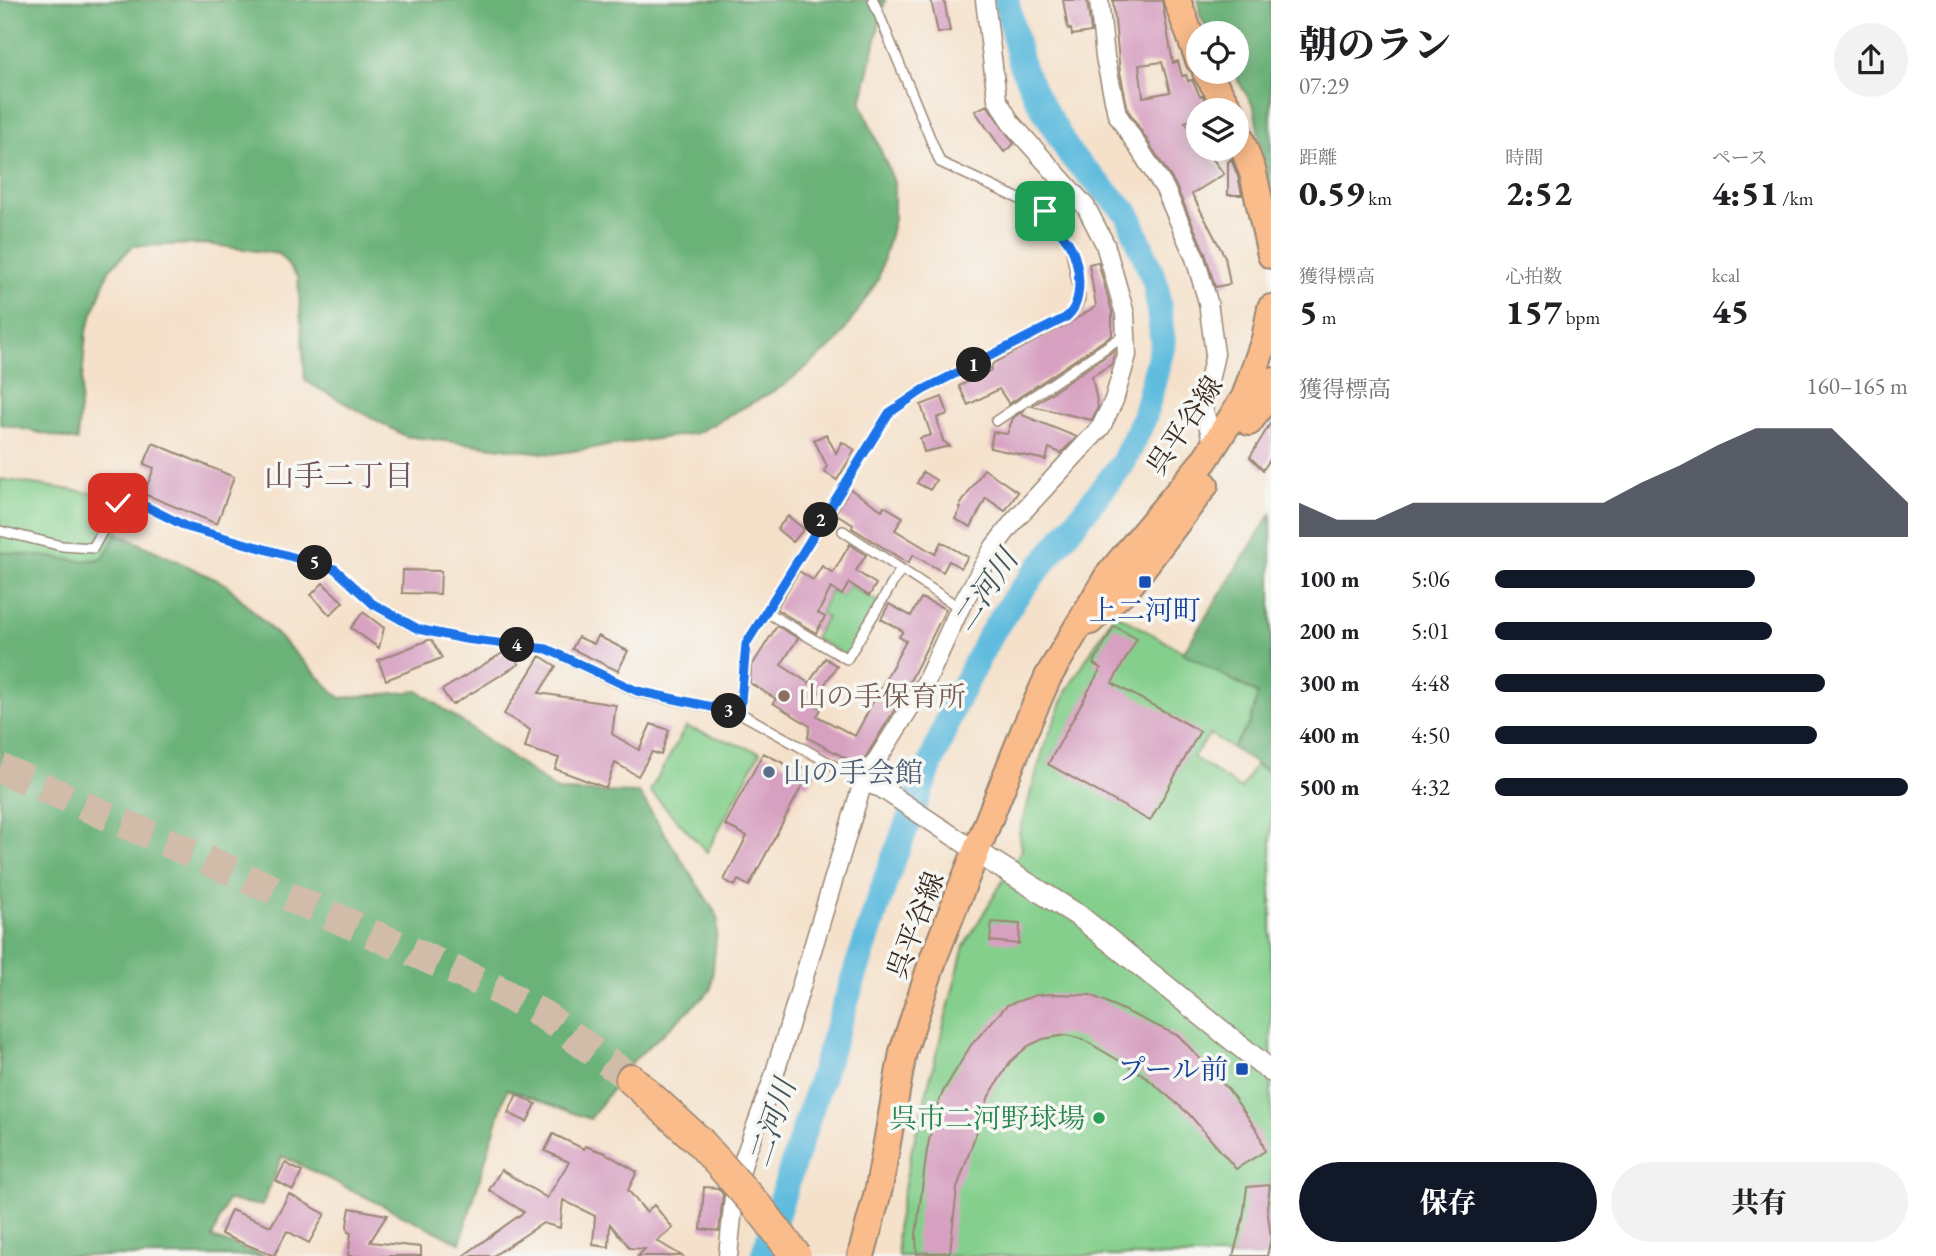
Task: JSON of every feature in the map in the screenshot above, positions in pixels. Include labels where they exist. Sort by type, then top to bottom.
[{"type":"highway","points":[[631,1079],[699,1141],[764,1214],[796,1256]]},
{"type":"main road","points":[[1177,0],[1186,25]]},
{"type":"main road","points":[[1249,161],[1271,256]]},
{"type":"main road","name":"呉平谷線","points":[[867,1251],[903,1052],[934,957],[1048,677],[1076,634],[1108,576],[1214,445],[1245,397],[1265,340],[1271,308]]},
{"type":"main road","name":"呉平谷線","points":[[1076,634],[1129,586],[1219,467],[1261,405],[1271,380]]},
{"type":"street","points":[[728,1256],[734,1197],[744,1159],[773,1079],[863,782],[926,682],[960,608],[994,547],[1014,521],[1101,427],[1114,400],[1127,355],[1125,314],[1105,244],[1086,207],[1011,123],[997,99],[991,71],[985,0]]},
{"type":"street","points":[[1099,0],[1105,57],[1117,114],[1165,189],[1195,258],[1208,302],[1215,354],[1203,408],[1214,445]]},
{"type":"street","points":[[863,782],[881,788],[1079,916],[1271,1071]]},
{"type":"lane","points":[[740,713],[746,644],[889,413],[923,390],[1065,318],[1072,313],[1080,298],[1070,245],[1045,211],[940,162],[873,0]]},
{"type":"lane","points":[[996,421],[1126,334]]},
{"type":"lane","points":[[0,531],[62,546],[93,548],[118,503],[127,497],[187,527],[335,569],[373,604],[418,629],[465,639],[547,649],[637,691],[740,713],[863,782]]},
{"type":"lane","points":[[843,531],[960,608]]},
{"type":"lane","points":[[766,612],[847,659],[901,569]]},
{"type":"green space","points":[[0,0],[885,0],[861,104],[894,182],[894,219],[878,280],[837,342],[783,386],[697,433],[552,454],[405,436],[305,381],[298,278],[279,254],[206,244],[133,246],[109,270],[86,332],[77,441],[0,424]]},
{"type":"green space","points":[[1198,0],[1271,0],[1271,201],[1254,107],[1240,84],[1249,84],[1249,21],[1203,21]]},
{"type":"green space","points":[[0,479],[110,496],[130,509],[103,558],[83,561],[0,552]]},
{"type":"green space","points":[[1271,514],[1271,774],[1232,748],[1250,723],[1258,694],[1183,653]]},
{"type":"green space","points":[[117,533],[226,584],[340,698],[419,691],[558,791],[639,793],[718,917],[711,990],[634,1060],[590,1119],[507,1089],[460,1243],[282,1156],[262,1206],[227,1200],[212,1238],[265,1256],[0,1256],[0,552],[83,561],[103,559]]},
{"type":"green space","points":[[849,585],[879,602],[847,656],[814,638],[827,617],[820,613],[831,590],[841,596]]},
{"type":"green space","points":[[1115,613],[1258,694],[1250,723],[1232,748],[1210,734],[1193,757],[1241,789],[1255,765],[1271,774],[1271,1256],[898,1256],[897,1224],[911,1153],[964,946],[1022,849],[1019,833],[1044,747],[1067,690]]},
{"type":"green space","points":[[686,727],[760,752],[707,852],[650,791]]},
{"type":"building","points":[[931,0],[944,0],[950,31],[938,33]]},
{"type":"building","points":[[1063,0],[1087,0],[1091,32],[1072,35],[1071,29],[1068,29]]},
{"type":"building","points":[[1113,0],[1162,1],[1173,63],[1178,61],[1182,76],[1186,75],[1186,84],[1194,84],[1204,98],[1186,98],[1186,161],[1214,161],[1224,174],[1192,194],[1225,257],[1230,284],[1215,287],[1205,253],[1175,184],[1128,110],[1120,72]],"holes":[[[1162,62],[1170,92],[1143,97],[1139,65]]]},
{"type":"building","points":[[987,105],[1014,144],[1004,152],[975,111]]},
{"type":"building","points":[[1232,161],[1242,195],[1228,195],[1228,162]]},
{"type":"building","points":[[1098,262],[1112,312],[1112,335],[1009,404],[999,389],[968,405],[959,386],[990,371],[993,363],[1068,324],[1096,306],[1089,264]]},
{"type":"building","points":[[1115,350],[1112,364],[1092,376],[1098,407],[1092,420],[1032,406]]},
{"type":"building","points":[[942,397],[948,414],[937,418],[943,441],[950,446],[924,452],[920,438],[931,435],[921,405]]},
{"type":"building","points":[[1023,411],[1022,415],[1077,437],[1061,453],[1049,448],[1046,460],[990,448],[993,432],[1007,434],[1013,418]]},
{"type":"building","points":[[1271,422],[1271,458],[1263,470],[1250,457]]},
{"type":"building","points":[[826,434],[836,453],[842,442],[855,450],[837,480],[824,472],[827,466],[814,440]]},
{"type":"building","points":[[153,443],[234,477],[217,524],[144,494],[154,468],[144,464]]},
{"type":"building","points":[[984,469],[1018,492],[1005,511],[986,498],[971,527],[955,519],[961,508],[959,507]]},
{"type":"building","points":[[923,472],[936,480],[930,490],[917,483]]},
{"type":"building","points":[[850,489],[882,510],[884,506],[903,517],[895,530],[935,554],[941,542],[968,557],[961,568],[949,561],[943,572],[913,555],[908,563],[852,528],[853,525],[835,513]]},
{"type":"building","points":[[788,516],[804,529],[793,542],[777,529]]},
{"type":"building","points":[[850,544],[866,555],[856,571],[876,584],[869,596],[849,583],[842,595],[831,588],[818,613],[825,617],[816,633],[776,609],[799,571],[813,580],[822,566],[833,573]]},
{"type":"building","points":[[403,570],[441,571],[440,594],[402,593]]},
{"type":"building","points":[[323,583],[343,602],[330,615],[311,595]]},
{"type":"building","points":[[921,598],[946,609],[900,701],[860,766],[808,738],[810,726],[773,703],[776,699],[750,683],[751,667],[777,626],[798,638],[781,665],[809,683],[825,658],[837,666],[812,703],[821,709],[817,716],[855,736],[906,641],[899,637],[903,631],[881,619],[889,604],[911,616]]},
{"type":"building","points":[[363,612],[384,628],[379,648],[351,628]]},
{"type":"building","points":[[1114,626],[1137,639],[1112,683],[1200,731],[1150,821],[1048,764],[1101,668],[1093,664]]},
{"type":"building","points":[[598,636],[628,651],[618,671],[572,649],[578,637],[594,644]]},
{"type":"building","points":[[431,639],[442,658],[386,680],[378,660]]},
{"type":"building","points":[[506,651],[512,652],[519,664],[452,705],[442,690]]},
{"type":"building","points":[[540,656],[556,666],[539,693],[616,705],[612,734],[639,750],[651,724],[669,730],[661,755],[652,752],[638,776],[615,763],[606,788],[555,769],[559,758],[525,748],[530,730],[504,714]]},
{"type":"building","points":[[763,753],[793,768],[796,764],[816,774],[809,786],[803,784],[749,886],[738,880],[735,886],[724,880],[747,836],[725,825]]},
{"type":"building","points":[[992,922],[1020,924],[1019,944],[990,941]]},
{"type":"building","points":[[1036,995],[1091,995],[1179,1036],[1228,1089],[1259,1133],[1265,1151],[1236,1169],[1189,1114],[1142,1074],[1082,1039],[1066,1035],[1043,1039],[1028,1046],[1010,1062],[989,1096],[957,1188],[950,1252],[917,1254],[916,1235],[927,1150],[936,1108],[944,1090],[971,1045],[1007,1005]]},
{"type":"building","points":[[517,1094],[536,1104],[527,1122],[508,1113]]},
{"type":"building","points":[[553,1134],[584,1149],[585,1146],[605,1153],[637,1172],[628,1190],[646,1212],[654,1205],[673,1228],[657,1241],[682,1256],[638,1256],[645,1249],[630,1248],[610,1224],[609,1247],[593,1245],[595,1216],[563,1200],[560,1228],[543,1223],[493,1256],[463,1256],[524,1212],[489,1190],[501,1170],[547,1198],[569,1162],[545,1151]]},
{"type":"building","points":[[285,1163],[302,1172],[293,1190],[276,1181]]},
{"type":"building","points":[[1270,1185],[1267,1207],[1271,1238],[1267,1256],[1233,1256],[1243,1219],[1247,1187]]},
{"type":"building","points":[[704,1187],[718,1188],[723,1194],[719,1231],[701,1229]]},
{"type":"building","points":[[289,1194],[325,1214],[309,1243],[287,1231],[274,1256],[221,1234],[231,1210],[271,1226]]},
{"type":"building","points":[[350,1208],[387,1215],[370,1242],[421,1247],[421,1256],[348,1256],[351,1233],[348,1232],[347,1225]]},
{"type":"waterway","name":"二河川","points":[[763,1256],[887,876],[953,707],[989,637],[1015,598],[1123,463],[1144,418],[1163,344],[1156,285],[1128,214],[1071,156],[1036,96],[1021,64],[1006,0]]},
{"type":"tunnel","points":[[0,768],[496,989],[545,1016],[631,1079]]},
{"type":"place","name":"上二河町","points":[[1145,582]]},
{"type":"place","name":"山の手保育所","points":[[784,696]]},
{"type":"place","name":"山の手会館","points":[[769,772]]},
{"type":"place","name":"プール前","points":[[1242,1069]]},
{"type":"place","name":"呉市二河野球場","points":[[1099,1118]]},
{"type":"district","name":"山手二丁目","points":[[339,475]]},
{"type":"route","points":[[118,503],[127,497],[187,527],[335,569],[373,604],[418,629],[465,639],[547,649],[637,691],[740,713],[746,644],[848,475],[889,413],[923,390],[1065,318],[1077,306],[1080,290],[1070,245],[1045,211]]}]
